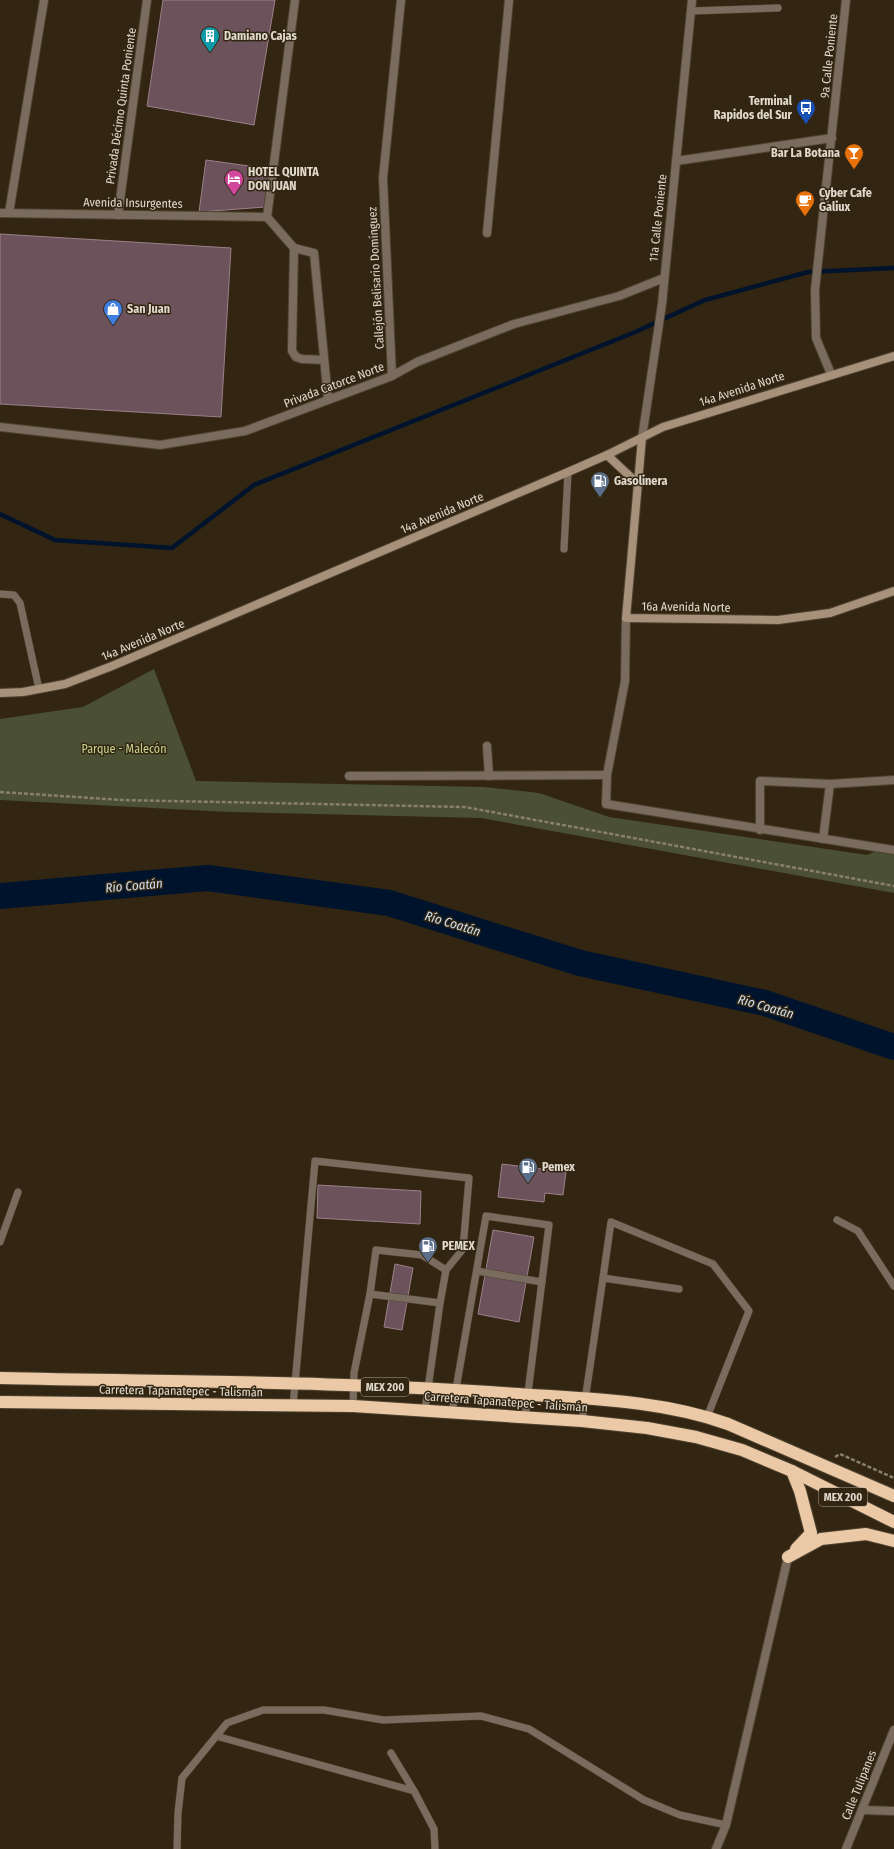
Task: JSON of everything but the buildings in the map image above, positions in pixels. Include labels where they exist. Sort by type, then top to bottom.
[{"type":"highway","name":"Carretera Tapanatepec - Talismán","points":[[0,1378],[455,1389],[585,1398],[661,1407],[707,1417],[764,1438],[894,1496]]},
{"type":"highway","name":"Carretera Tapanatepec - Talismán","points":[[0,1402],[353,1406],[582,1421],[647,1428],[696,1437],[742,1450],[792,1471],[894,1522]]},
{"type":"highway","points":[[788,1557],[811,1533],[800,1491],[792,1471]]},
{"type":"highway","points":[[788,1557],[821,1539],[866,1534],[894,1541]]},
{"type":"main road","name":"14a Avenida Norte","points":[[0,692],[39,689],[64,684],[112,666],[568,472],[642,438],[663,426],[894,356]]},
{"type":"main road","name":"16a Avenida Norte","points":[[642,438],[626,618],[778,620],[830,613],[863,604],[894,592]]},
{"type":"main road","points":[[606,455],[637,483]]},
{"type":"street","points":[[9,213],[44,0]]},
{"type":"street","name":"Privada Décimo Quinta Poniente","points":[[118,215],[148,0]]},
{"type":"street","points":[[295,0],[266,217],[294,248],[314,253],[328,399]]},
{"type":"street","name":"Callejón Belisario Domínguez","points":[[392,376],[383,178],[401,0]]},
{"type":"street","points":[[487,233],[509,0]]},
{"type":"street","name":"11a Calle Poniente","points":[[642,438],[662,304],[692,0]]},
{"type":"street","name":"9a Calle Poniente","points":[[831,374],[816,338],[816,290],[846,0]]},
{"type":"street","points":[[676,161],[832,138]]},
{"type":"street","name":"Avenida Insurgentes","points":[[0,213],[266,217]]},
{"type":"street","points":[[294,248],[292,351],[296,357],[302,359],[324,360]]},
{"type":"street","name":"Privada Catorce Norte","points":[[0,427],[160,445],[244,431],[392,376],[417,362],[514,324],[619,296],[664,278]]},
{"type":"street","points":[[626,618],[625,681],[607,775],[606,804],[760,830],[894,850]]},
{"type":"street","points":[[487,746],[489,776]]},
{"type":"street","points":[[349,776],[607,775]]},
{"type":"street","points":[[760,830],[760,781],[830,784],[894,780]]},
{"type":"street","points":[[823,839],[830,784]]},
{"type":"street","points":[[716,1849],[726,1824],[788,1557]]},
{"type":"street","name":"Calle Tulipanes","points":[[846,1849],[894,1730]]},
{"type":"street","points":[[862,1810],[894,1811]]},
{"type":"lane","points":[[691,11],[778,8]]},
{"type":"lane","points":[[564,549],[568,472]]},
{"type":"lane","points":[[0,594],[14,595],[20,604],[39,689]]},
{"type":"lane","points":[[293,1406],[315,1161],[469,1178],[463,1249],[446,1270],[425,1410]]},
{"type":"lane","points":[[0,1242],[18,1192]]},
{"type":"lane","points":[[452,1412],[486,1216],[549,1225],[525,1417]]},
{"type":"lane","points":[[837,1220],[858,1231],[894,1286]]},
{"type":"lane","points":[[582,1421],[611,1222],[713,1264],[749,1311],[707,1417]]},
{"type":"lane","points":[[353,1406],[354,1373],[370,1294],[376,1250],[422,1255],[446,1270]]},
{"type":"lane","points":[[477,1271],[542,1282]]},
{"type":"lane","points":[[603,1278],[679,1289]]},
{"type":"lane","points":[[370,1294],[440,1303]]},
{"type":"lane","points":[[177,1849],[178,1813],[182,1778],[227,1723],[263,1710],[324,1710],[383,1720],[481,1716],[529,1729],[644,1800],[680,1815],[726,1824]]},
{"type":"lane","points":[[216,1736],[414,1791]]},
{"type":"lane","points":[[391,1753],[414,1791],[434,1829],[435,1849]]},
{"type":"path","points":[[0,792],[122,800],[465,807],[894,886]]},
{"type":"green space","name":"Parque - Malecón","points":[[154,669],[196,781],[484,787],[539,793],[609,817],[867,855],[881,849],[894,852],[894,893],[481,818],[230,812],[0,800],[0,719],[83,707]]},
{"type":"waterway","points":[[0,514],[55,540],[172,548],[254,485],[633,333],[705,300],[808,272],[894,268]]},
{"type":"waterway","name":"Río Coatán","points":[[0,896],[208,878],[389,903],[580,963],[765,1003],[894,1047]]},
{"type":"place","name":"Damiano Cajas","points":[[210,53]]},
{"type":"place","name":"Terminal Rapidos del Sur","points":[[806,125]]},
{"type":"place","name":"Bar La Botana","points":[[854,170]]},
{"type":"place","name":"HOTEL QUINTA DON JUAN","points":[[234,196]]},
{"type":"place","name":"Cyber Cafe Galiux","points":[[805,217]]},
{"type":"place","name":"San Juan","points":[[113,326]]},
{"type":"place","name":"Gasolinera","points":[[600,498]]},
{"type":"place","name":"Pemex","points":[[528,1184]]},
{"type":"place","name":"PEMEX","points":[[428,1263]]}]
